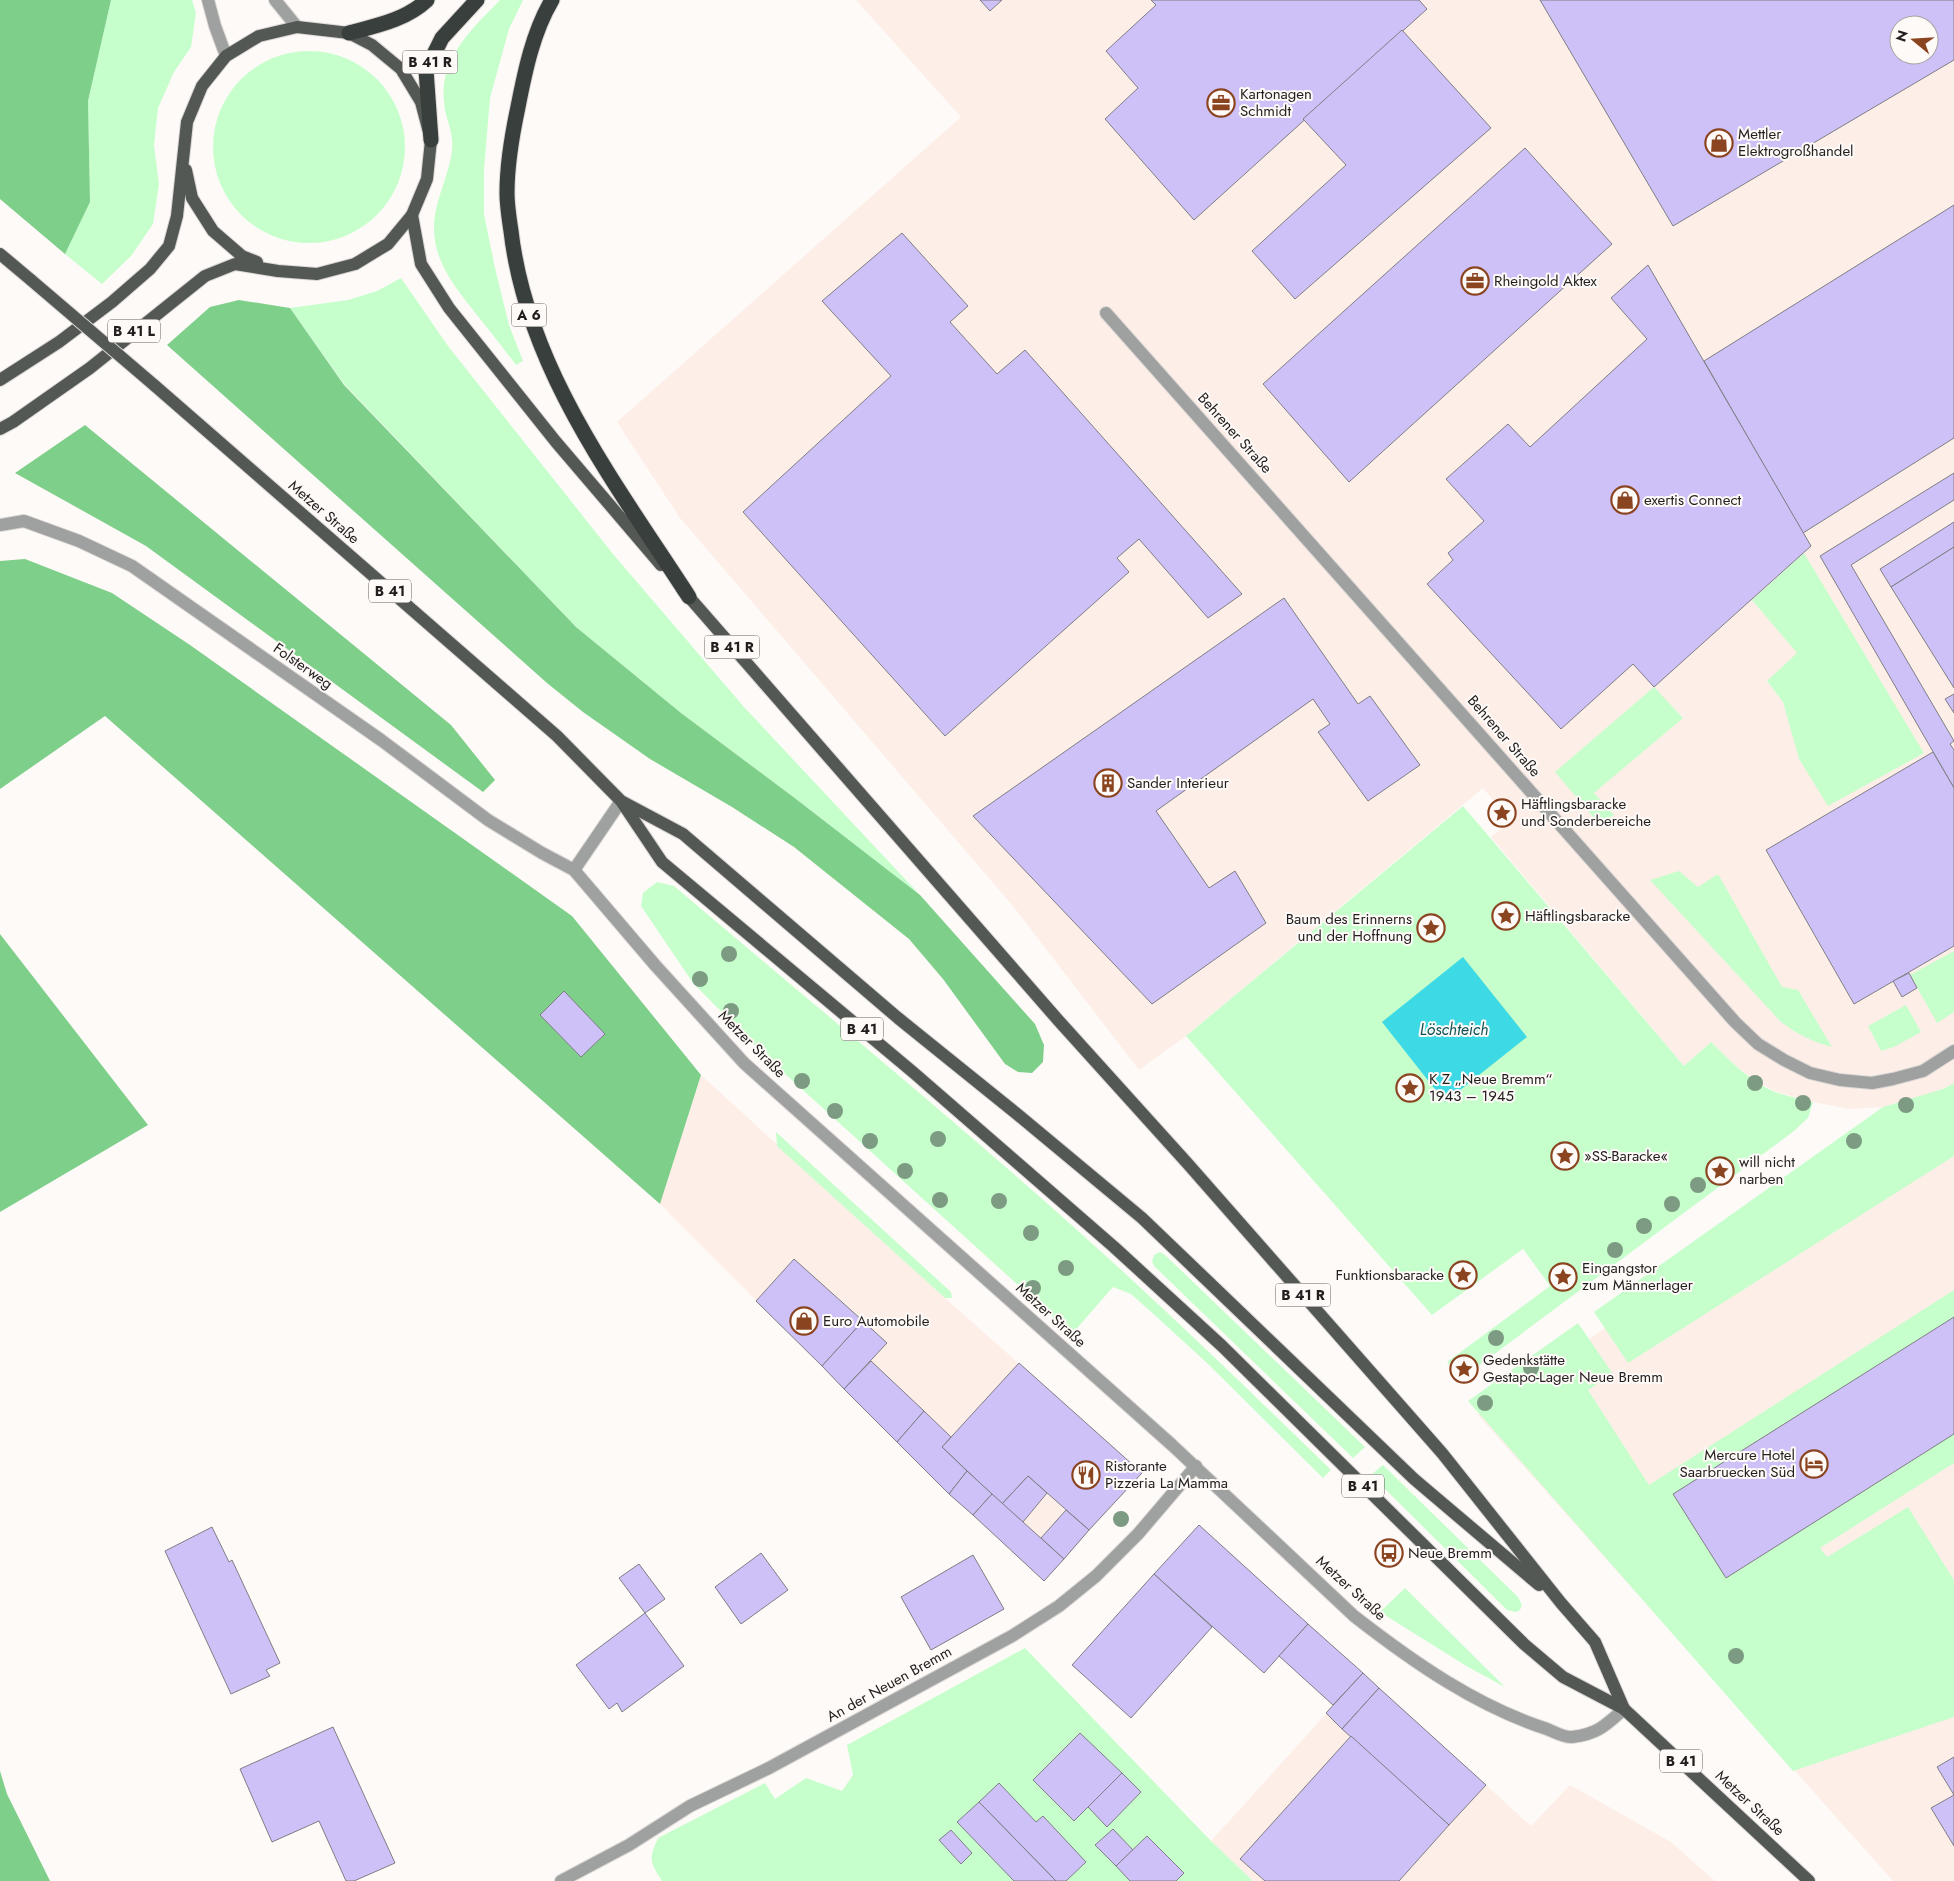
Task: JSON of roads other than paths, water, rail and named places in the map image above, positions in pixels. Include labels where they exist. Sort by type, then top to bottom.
[{"type":"highway","points":[[349,33],[390,22],[427,0]]},
{"type":"highway","name":"B 41 R","points":[[430,140],[426,70],[442,38],[477,0]]},
{"type":"highway","name":"A 6","points":[[552,0],[544,13],[526,64],[514,126],[507,194],[514,258],[528,313],[550,366],[582,431],[689,597]]},
{"type":"main road","points":[[297,27],[349,33],[372,45],[400,69],[421,102],[430,140],[427,179],[412,215],[388,244],[354,264],[317,274],[278,271],[242,256],[214,231],[192,198],[184,160],[187,122],[202,86],[226,56],[260,36],[297,27]]},
{"type":"main road","name":"B 41 L","points":[[0,380],[60,342],[112,302],[150,269],[169,246],[177,216],[184,160]]},
{"type":"main road","name":"B 41 R","points":[[412,215],[421,264],[449,308],[556,442],[689,597]]},
{"type":"main road","name":"Metzer Straße","points":[[0,254],[154,385],[557,736],[621,801],[662,862],[907,1067],[1114,1247],[1222,1346],[1524,1644],[1563,1677],[1624,1709],[1809,1881]]},
{"type":"main road","name":"B 41 L","points":[[0,429],[90,368],[205,276],[235,264],[278,271]]},
{"type":"main road","name":"Metzer Straße","points":[[689,597],[1090,1055],[1418,1425],[1561,1603],[1595,1642],[1624,1709]]},
{"type":"main road","name":"Metzer Straße","points":[[621,801],[684,834],[898,1018],[1142,1218],[1414,1479],[1561,1603]]},
{"type":"street","points":[[208,0],[226,56]]},
{"type":"street","points":[[275,0],[297,27]]},
{"type":"street","name":"Behrener Straße","points":[[1106,313],[1735,1022],[1758,1044],[1810,1073],[1840,1080],[1872,1082],[1923,1071],[1954,1051]]},
{"type":"street","name":"Folsterweg","points":[[0,524],[24,521],[79,541],[132,566],[381,740],[488,820],[574,870]]},
{"type":"street","points":[[574,870],[621,801]]},
{"type":"street","name":"Metzer Straße","points":[[574,870],[655,965],[744,1063],[1196,1466],[1354,1616],[1401,1651],[1466,1694],[1521,1721],[1570,1737],[1600,1730],[1624,1709]]},
{"type":"street","name":"An der Neuen Bremm","points":[[561,1881],[617,1852],[690,1806],[769,1768],[1012,1636],[1059,1606],[1096,1576],[1138,1534],[1196,1466]]},
{"type":"water","name":"Löschteich","points":[[1463,957],[1527,1037],[1445,1102],[1382,1022]]},
{"type":"place","name":"Kartonagen Schmidt","points":[[1221,103]]},
{"type":"place","name":"Mettler Elektrogroßhandel","points":[[1719,143]]},
{"type":"place","name":"Rheingold Aktex","points":[[1475,281]]},
{"type":"place","name":"exertis Connect","points":[[1625,500]]},
{"type":"place","name":"Sander Interieur","points":[[1108,783]]},
{"type":"place","name":"Häftlingsbaracke und Sonderbereiche","points":[[1502,813]]},
{"type":"place","name":"Häftlingsbaracke","points":[[1506,916]]},
{"type":"place","name":"Baum des Erinnerns und der Hoffnung","points":[[1431,928]]},
{"type":"place","name":"K Z „Neue Bremm“ 1943 – 1945","points":[[1410,1088]]},
{"type":"place","name":"»SS-Baracke«","points":[[1565,1156]]},
{"type":"place","name":"will nicht narben","points":[[1720,1171]]},
{"type":"place","name":"Funktionsbaracke","points":[[1463,1275]]},
{"type":"place","name":"Eingangstor zum Männerlager","points":[[1563,1277]]},
{"type":"place","name":"Euro Automobile","points":[[804,1321]]},
{"type":"place","name":"Gedenkstätte Gestapo-Lager Neue Bremm","points":[[1464,1369]]},
{"type":"place","name":"Mercure Hotel Saarbruecken Süd","points":[[1814,1464]]},
{"type":"place","name":"Ristorante Pizzeria La Mamma","points":[[1086,1475]]},
{"type":"place","name":"Neue Bremm","points":[[1389,1553]]}]
